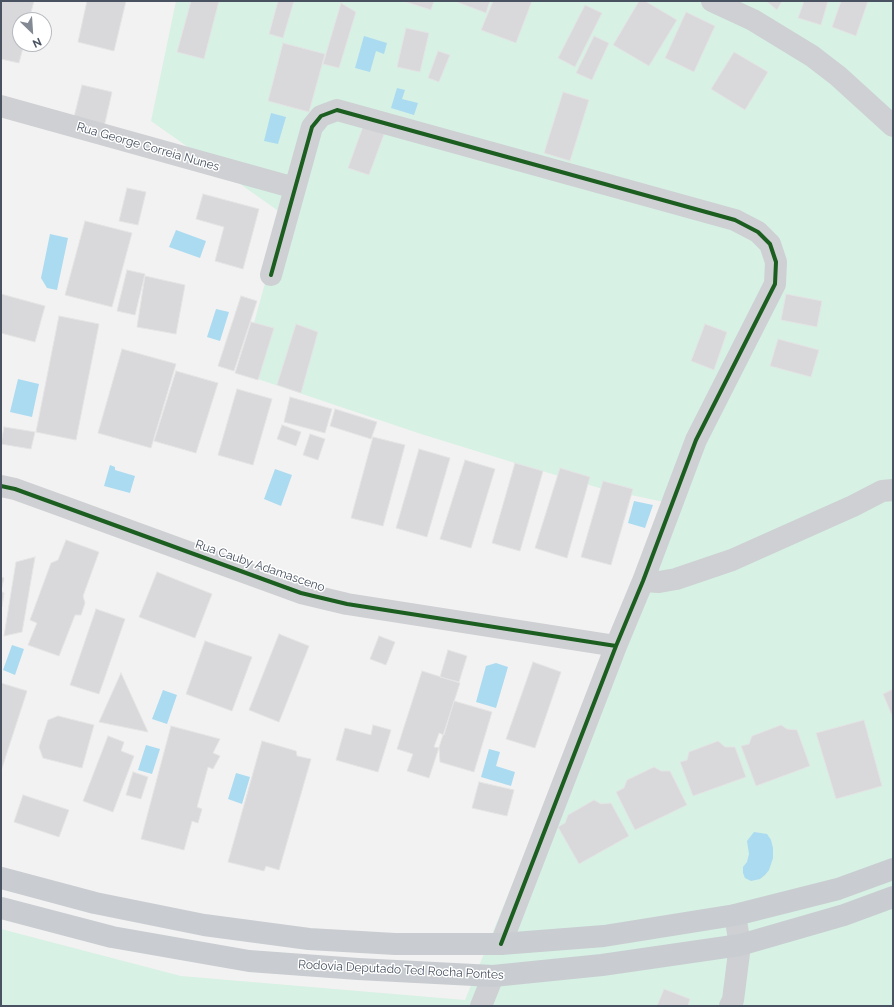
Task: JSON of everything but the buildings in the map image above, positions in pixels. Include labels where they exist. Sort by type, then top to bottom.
[{"type":"main road","points":[[1,878],[94,903],[211,926],[309,939],[395,944],[501,944],[604,936],[735,915],[838,889],[893,869]]},
{"type":"main road","name":"Rodovia Deputado Ted Rocha Pontes","points":[[1,908],[112,937],[249,961],[358,969],[493,976],[602,965],[740,945],[844,915],[893,897]]},
{"type":"street","points":[[712,1],[754,20],[812,56],[838,76],[893,126]]},
{"type":"street","name":"Rua George Correia Nunes","points":[[1,106],[295,188]]},
{"type":"street","points":[[271,275],[312,126],[321,116],[337,110],[735,220],[758,232],[770,244],[776,262],[775,284],[696,440],[643,581],[616,646],[501,944]]},
{"type":"street","name":"Rua Cauby Adamasceno","points":[[1,486],[15,489],[300,593],[347,604],[616,646]]},
{"type":"street","points":[[643,581],[659,582],[676,578],[732,560],[853,506],[882,491],[893,490]]},
{"type":"street","points":[[730,1006],[733,1000],[740,945],[735,915]]},
{"type":"street","points":[[481,1006],[493,976]]},
{"type":"green space","points":[[176,1],[893,1],[893,1006],[1,1006],[1,929],[181,976],[465,1000],[578,724],[664,502],[603,489],[515,463],[421,434],[240,373],[284,215],[151,121]]},
{"type":"water","points":[[364,36],[387,43],[384,54],[376,51],[370,72],[355,68]]},
{"type":"water","points":[[397,88],[405,90],[402,99],[418,103],[414,115],[391,108]]},
{"type":"water","points":[[271,113],[286,117],[278,144],[264,141]]},
{"type":"water","points":[[176,230],[206,241],[200,258],[169,247]]},
{"type":"water","points":[[50,234],[68,238],[57,290],[47,288],[41,278]]},
{"type":"water","points":[[216,309],[229,312],[220,341],[207,337]]},
{"type":"water","points":[[18,379],[39,384],[32,417],[10,412]]},
{"type":"water","points":[[110,465],[115,467],[115,470],[135,476],[130,493],[104,486]]},
{"type":"water","points":[[275,469],[292,475],[281,506],[264,499]]},
{"type":"water","points":[[634,501],[653,505],[645,528],[628,523]]},
{"type":"water","points":[[12,645],[24,649],[15,675],[3,670]]},
{"type":"water","points":[[496,663],[508,667],[496,708],[476,702],[486,666]]},
{"type":"water","points":[[163,690],[177,695],[167,724],[152,719]]},
{"type":"water","points":[[146,745],[160,749],[152,774],[138,770]]},
{"type":"water","points":[[489,749],[500,752],[496,766],[515,772],[511,786],[481,777]]},
{"type":"water","points":[[236,773],[250,777],[242,804],[228,799]]},
{"type":"water","points":[[754,832],[767,834],[771,840],[773,848],[773,858],[769,870],[765,875],[760,879],[751,881],[745,878],[743,867],[747,862],[749,854],[747,841]]},
{"type":"cycle path","points":[[271,275],[312,127],[321,116],[337,110],[735,220],[758,232],[770,244],[776,262],[775,284],[696,440],[643,581],[616,646],[501,944]]},
{"type":"cycle path","points":[[1,486],[15,489],[301,593],[347,604],[616,646]]}]
